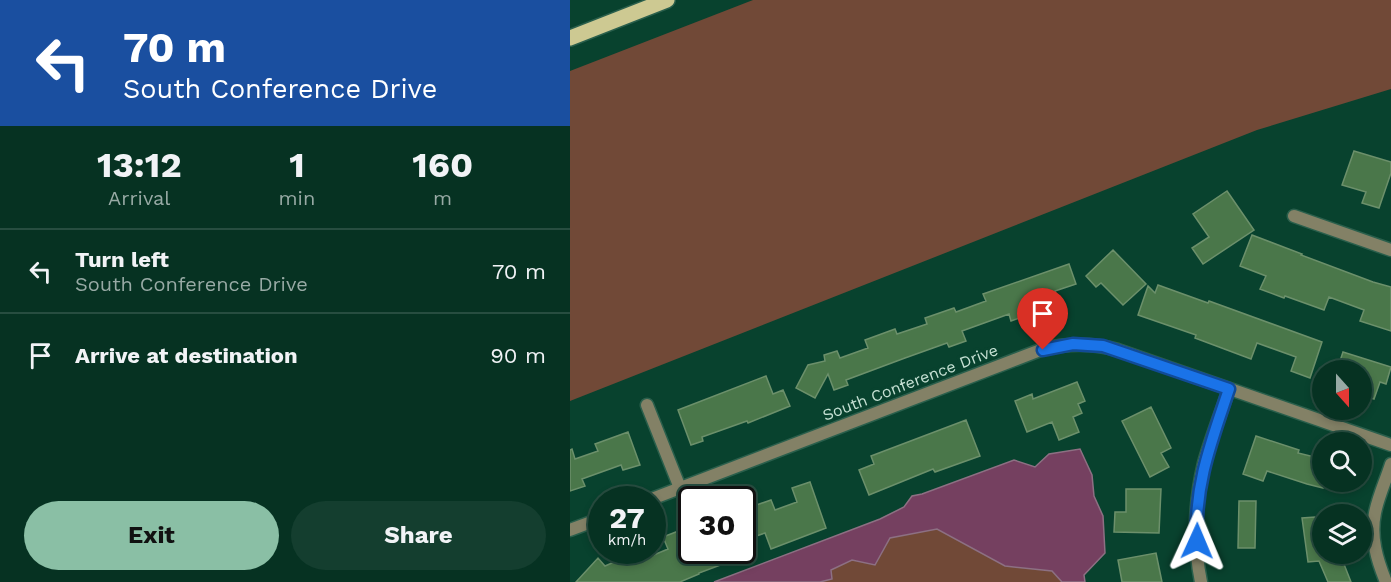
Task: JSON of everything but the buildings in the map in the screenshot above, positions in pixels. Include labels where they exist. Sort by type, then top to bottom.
[{"type":"main road","points":[[570,38],[667,0]]},
{"type":"street","points":[[1293,216],[1391,250]]},
{"type":"street","name":"South Conference Drive","points":[[685,486],[1021,358],[1058,346],[1080,344],[1103,346],[1391,445]]},
{"type":"street","points":[[1201,582],[1197,556],[1198,494],[1209,449],[1229,389]]},
{"type":"street","points":[[647,405],[679,486]]},
{"type":"street","points":[[1386,582],[1375,549],[1373,531],[1375,513],[1391,464]]},
{"type":"street","points":[[570,530],[588,523]]},
{"type":"shaded area","points":[[753,0],[1391,0],[1391,89],[1257,130],[570,401],[570,71]]},
{"type":"shaded area","points":[[1080,449],[1092,475],[1094,496],[1103,516],[1105,553],[1084,575],[1085,582],[1062,582],[1052,571],[1005,566],[937,529],[890,538],[875,565],[852,560],[831,570],[832,579],[820,582],[714,582],[880,519],[904,507],[912,496],[1014,460],[1035,467],[1049,454]]},
{"type":"shaded area","points":[[937,529],[1005,566],[1052,571],[1062,582],[820,582],[832,579],[830,570],[852,560],[875,565],[890,538]]},
{"type":"route","points":[[1043,350],[1073,344],[1103,346],[1229,389],[1204,464],[1198,494],[1197,541]]}]
